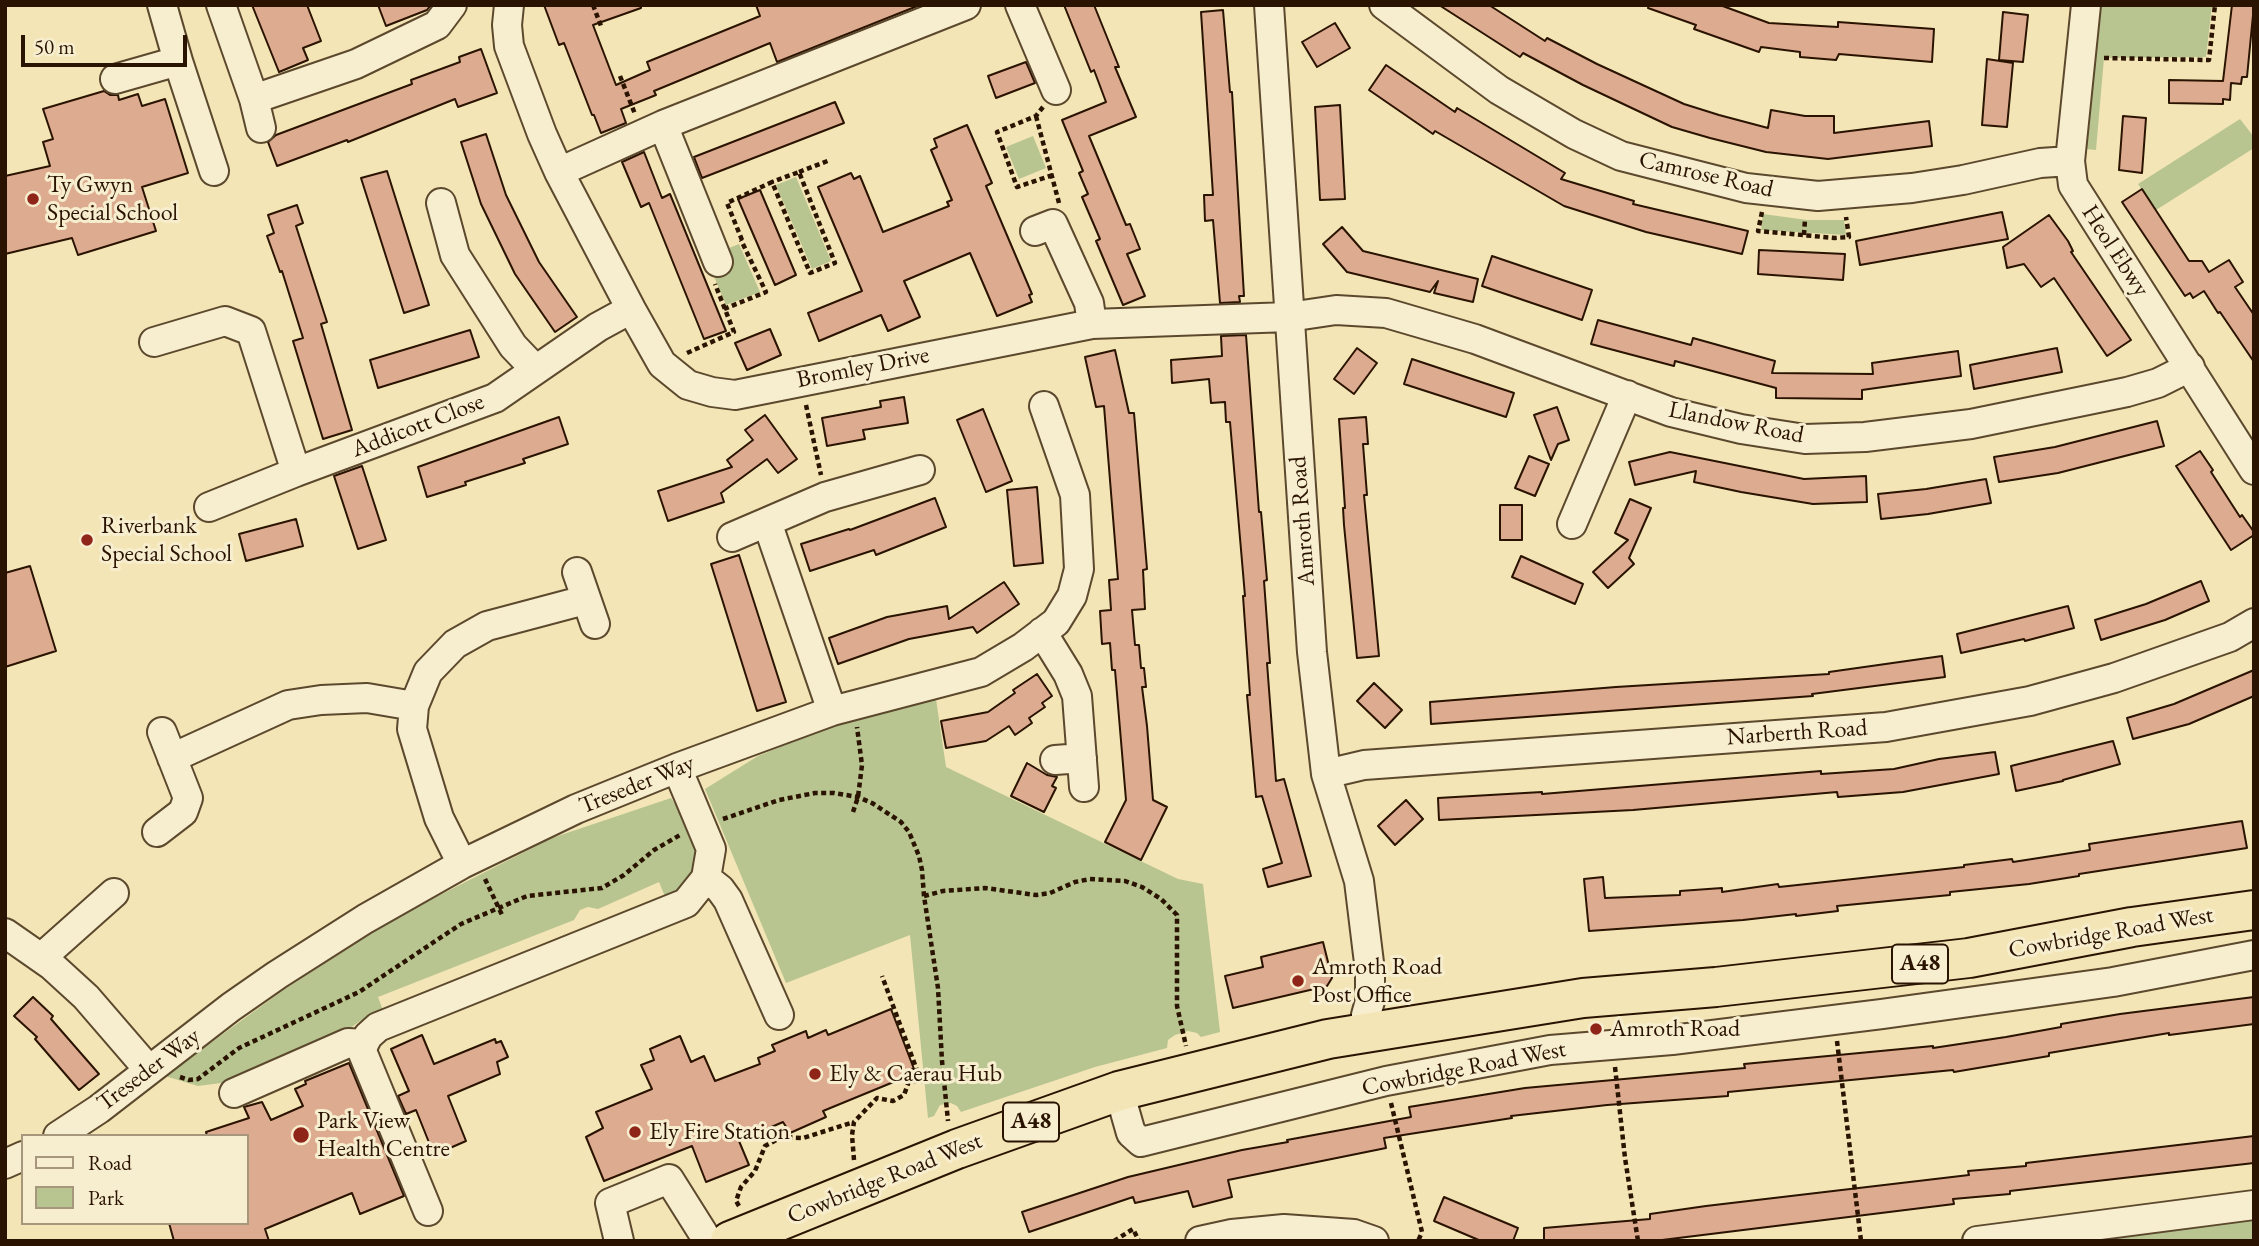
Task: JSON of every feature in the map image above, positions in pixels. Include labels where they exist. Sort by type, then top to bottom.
[{"type":"highway","name":"Cowbridge Road West","points":[[735,1224],[1119,1091],[1370,1031],[1583,998],[1716,987],[1969,958],[2132,927],[2254,910]]},
{"type":"street","points":[[162,5],[214,171]]},
{"type":"street","points":[[221,5],[254,99],[261,128]]},
{"type":"street","points":[[254,99],[356,64],[437,25],[452,5]]},
{"type":"street","name":"Bromley Drive","points":[[509,5],[509,46],[559,172],[662,364],[688,385],[712,392],[735,394],[1092,324],[1289,317]]},
{"type":"street","points":[[559,172],[653,129],[967,5]]},
{"type":"street","points":[[1020,5],[1056,90]]},
{"type":"street","name":"Amroth Road","points":[[1269,5],[1312,652],[1326,774],[1359,880],[1370,971],[1370,1001],[1366,1015],[1370,1031]]},
{"type":"street","name":"Camrose Road","points":[[1384,5],[1499,90],[1574,134],[1621,156],[1746,188],[1818,196],[1844,194],[1912,188],[2039,163],[2070,161]]},
{"type":"street","name":"Heol Ebwy","points":[[2085,5],[2070,161],[2073,185],[2254,470]]},
{"type":"street","points":[[115,79],[178,61]]},
{"type":"street","points":[[653,129],[716,257]]},
{"type":"street","points":[[441,203],[454,255],[513,346],[535,369]]},
{"type":"street","points":[[1044,228],[1089,303],[1092,324]]},
{"type":"street","name":"Addicott Close","points":[[209,507],[495,398],[598,327],[631,309]]},
{"type":"street","name":"Llandow Road","points":[[1289,317],[1336,310],[1386,313],[1475,339],[1671,412],[1741,429],[1805,439],[1841,438],[1984,422],[2127,393],[2158,383],[2190,367]]},
{"type":"street","points":[[154,342],[225,321],[251,331],[296,472]]},
{"type":"street","points":[[1572,524],[1627,395]]},
{"type":"street","name":"Treseder Way","points":[[61,1134],[99,1109],[277,975],[365,919],[472,868],[576,808],[842,708],[981,672],[1023,647],[1056,622],[1072,596],[1079,569],[1075,495],[1044,407]]},
{"type":"street","points":[[732,537],[825,497],[920,470]]},
{"type":"street","points":[[767,522],[842,708]]},
{"type":"street","points":[[472,868],[439,818],[412,729],[414,706],[428,672],[455,644],[487,626],[590,612],[577,572]]},
{"type":"street","name":"Narberth Road","points":[[1326,774],[1364,765],[1886,727],[2030,701],[2114,678],[2230,638],[2254,623]]},
{"type":"street","points":[[1042,632],[1068,674],[1077,696],[1068,759],[1084,787]]},
{"type":"street","points":[[157,832],[178,818],[187,805],[188,798],[167,745],[288,705],[367,698],[414,706]]},
{"type":"street","points":[[428,1211],[362,1051],[368,1036],[379,1027],[686,902],[706,878],[712,849],[677,768]]},
{"type":"street","points":[[706,878],[720,889],[728,900],[779,1015]]},
{"type":"street","points":[[41,958],[114,893]]},
{"type":"street","points":[[5,933],[41,958],[86,997],[154,1066]]},
{"type":"street","name":"Cowbridge Road West","points":[[1119,1091],[1131,1133],[1141,1142],[1386,1082],[1550,1050],[1672,1040],[1974,1001],[2113,982],[2254,955]]},
{"type":"street","points":[[1969,958],[1974,1001]]},
{"type":"street","points":[[234,1093],[348,1043],[364,1044]]},
{"type":"street","points":[[5,1164],[21,1157]]},
{"type":"street","points":[[620,1241],[610,1203],[669,1178],[708,1241]]},
{"type":"street","points":[[1977,1241],[2026,1238],[2254,1205]]},
{"type":"street","points":[[1200,1241],[1232,1234],[1284,1229],[1354,1234],[1374,1241]]},
{"type":"path","points":[[593,5],[601,26]]},
{"type":"path","points":[[2079,58],[2209,60],[2215,5]]},
{"type":"path","points":[[620,76],[653,129]]},
{"type":"path","points":[[1044,228],[1060,201],[1054,187],[1053,175],[1036,116],[997,132],[1017,187],[1053,175]]},
{"type":"path","points":[[724,309],[766,292],[727,202],[830,160]]},
{"type":"path","points":[[772,182],[810,273],[835,263],[799,172]]},
{"type":"path","points":[[1766,190],[1758,231],[1836,238],[1849,237],[1844,194]]},
{"type":"path","points":[[662,364],[734,332],[708,268],[716,257],[742,240]]},
{"type":"path","points":[[801,380],[825,497]]},
{"type":"path","points":[[842,708],[861,750],[858,797],[853,812]]},
{"type":"path","points":[[711,822],[796,796],[834,793],[858,797],[901,822],[909,832],[919,856],[938,988],[948,1122]]},
{"type":"path","points":[[154,1066],[189,1080],[198,1079],[239,1048],[359,992],[461,924],[527,896],[602,888],[624,875],[654,850],[687,831]]},
{"type":"path","points":[[472,868],[503,917]]},
{"type":"path","points":[[924,896],[943,891],[985,888],[1036,895],[1050,893],[1074,882],[1098,879],[1125,881],[1142,887],[1161,899],[1177,915],[1177,1006],[1186,1046]]},
{"type":"path","points":[[882,976],[921,1081]]},
{"type":"path","points":[[1834,1019],[1861,1241]]},
{"type":"path","points":[[1613,1045],[1625,1158],[1638,1241]]},
{"type":"path","points":[[735,1224],[736,1201],[741,1187],[755,1171],[765,1146],[782,1137],[803,1138],[854,1122],[877,1098],[893,1101],[904,1095],[909,1081],[943,1080]]},
{"type":"path","points":[[1386,1082],[1422,1232],[1418,1241]]},
{"type":"path","points":[[854,1122],[854,1160]]},
{"type":"path","points":[[1114,1241],[1133,1229],[1139,1241]]},
{"type":"green space","points":[[2101,5],[2212,5],[2206,57],[2104,58],[2096,150],[2086,149]]},
{"type":"green space","points":[[2240,119],[2254,137],[2254,148],[2156,210],[2138,184]]},
{"type":"green space","points":[[1033,136],[1046,168],[1019,179],[1006,147]]},
{"type":"green space","points":[[796,177],[831,261],[812,269],[776,185]]},
{"type":"green space","points":[[1763,214],[1807,220],[1844,220],[1846,235],[1761,230]]},
{"type":"green space","points":[[739,244],[760,292],[726,305],[711,269],[724,250]]},
{"type":"green space","points":[[936,699],[946,767],[1178,879],[1203,884],[1220,1032],[1201,1037],[1188,1031],[1168,1040],[1167,1048],[1095,1067],[961,1112],[951,1103],[940,1105],[934,1116],[928,1118],[910,935],[786,983],[705,789],[758,756],[835,725]]},
{"type":"green space","points":[[671,798],[682,815],[690,840],[697,838],[700,850],[691,883],[666,899],[659,882],[598,909],[588,907],[580,910],[574,920],[378,997],[384,1013],[360,1021],[334,1040],[229,1082],[198,1086],[165,1076],[285,989],[381,927],[552,838]]},
{"type":"green space","points":[[2254,1216],[2254,1241],[2062,1241]]},
{"type":"building","points":[[252,5],[307,5],[321,41],[303,48],[308,60],[279,72]]},
{"type":"building","points":[[378,5],[431,5],[427,10],[386,26]]},
{"type":"building","points":[[544,5],[641,5],[641,8],[593,25],[616,85],[650,70],[647,62],[760,16],[756,5],[920,5],[777,62],[770,43],[654,91],[656,95],[621,109],[626,123],[601,133],[564,43],[559,45]]},
{"type":"building","points":[[1064,5],[1094,5],[1119,67],[1115,67],[1136,117],[1089,136],[1126,225],[1130,224],[1140,249],[1127,254],[1145,296],[1123,305],[1096,241],[1100,239],[1082,197],[1088,194],[1079,173],[1083,171],[1062,120],[1106,102]]},
{"type":"building","points":[[1439,5],[1489,5],[1545,41],[1547,38],[1684,104],[1719,115],[1768,128],[1771,110],[1805,116],[1834,116],[1834,133],[1929,121],[1932,146],[1828,159],[1766,152],[1710,138],[1672,127],[1523,53],[1520,57]]},
{"type":"building","points":[[1649,5],[1720,5],[1769,23],[1838,27],[1838,22],[1934,29],[1932,62],[1839,54],[1836,60],[1800,57],[1800,52],[1761,47],[1759,52],[1694,29],[1696,25],[1648,8]]},
{"type":"building","points":[[2232,5],[2254,5],[2247,77],[2242,77],[2241,84],[2231,83],[2230,100],[2223,99],[2223,104],[2169,103],[2169,80],[2223,81]]},
{"type":"building","points":[[1223,10],[1232,92],[1244,296],[1239,296],[1240,302],[1220,303],[1213,220],[1205,221],[1204,195],[1213,195],[1201,12]]},
{"type":"building","points":[[2003,12],[2028,15],[2023,62],[1999,60]]},
{"type":"building","points":[[1335,23],[1350,48],[1317,67],[1302,42]]},
{"type":"building","points":[[481,49],[497,93],[458,107],[455,99],[348,142],[347,140],[277,166],[268,142],[276,135],[412,84],[411,80],[460,62],[459,57]]},
{"type":"building","points":[[1987,59],[2013,63],[2007,127],[1982,125]]},
{"type":"building","points":[[1026,62],[1035,83],[996,98],[988,76]]},
{"type":"building","points":[[1386,65],[1455,112],[1457,108],[1565,173],[1561,179],[1634,201],[1633,204],[1748,231],[1742,254],[1646,232],[1564,206],[1435,131],[1433,134],[1369,90]]},
{"type":"building","points":[[104,91],[110,95],[118,95],[119,100],[138,94],[142,106],[165,99],[188,173],[142,187],[156,231],[78,255],[72,238],[5,254],[5,176],[50,166],[43,142],[53,139],[43,109]]},
{"type":"building","points":[[835,102],[844,123],[702,178],[694,157]]},
{"type":"building","points":[[1340,105],[1345,199],[1320,200],[1315,107]]},
{"type":"building","points":[[2123,116],[2146,118],[2142,173],[2119,170]]},
{"type":"building","points":[[967,125],[992,183],[986,186],[1032,294],[1029,295],[1032,302],[997,316],[970,253],[904,281],[920,317],[888,331],[881,315],[819,341],[808,313],[862,291],[818,187],[851,173],[854,179],[860,176],[883,232],[949,206],[947,202],[952,200],[931,150],[937,147],[934,139]]},
{"type":"building","points":[[486,134],[506,195],[539,262],[577,317],[555,332],[515,274],[481,204],[461,142]]},
{"type":"building","points":[[644,152],[662,198],[670,194],[726,331],[704,339],[649,203],[641,207],[622,162]]},
{"type":"building","points":[[387,171],[429,305],[404,313],[361,178]]},
{"type":"building","points":[[2142,189],[2189,261],[2202,261],[2209,272],[2229,260],[2243,282],[2235,287],[2254,315],[2254,362],[2204,291],[2193,298],[2190,293],[2185,296],[2122,202]]},
{"type":"building","points":[[760,190],[796,275],[775,285],[738,199]]},
{"type":"building","points":[[297,205],[303,223],[296,226],[327,322],[321,324],[352,430],[323,439],[293,341],[303,338],[282,271],[280,272],[267,236],[274,233],[268,215]]},
{"type":"building","points":[[2002,212],[2008,239],[1860,265],[1856,241]]},
{"type":"building","points":[[2049,215],[2131,340],[2107,356],[2054,278],[2041,287],[2024,264],[2007,268],[2003,247]]},
{"type":"building","points":[[1342,227],[1363,251],[1478,279],[1473,302],[1434,293],[1438,281],[1430,292],[1347,272],[1323,244]]},
{"type":"building","points":[[1759,250],[1845,254],[1843,280],[1758,274]]},
{"type":"building","points":[[1492,256],[1592,290],[1582,320],[1482,286]]},
{"type":"building","points":[[1598,320],[1691,345],[1693,338],[1775,361],[1772,373],[1873,374],[1872,363],[1958,351],[1961,376],[1862,390],[1862,399],[1776,398],[1776,388],[1675,361],[1674,366],[1591,344]]},
{"type":"building","points":[[770,329],[781,355],[747,370],[735,343]]},
{"type":"building","points":[[470,330],[479,357],[378,388],[370,360]]},
{"type":"building","points":[[1246,335],[1259,512],[1267,580],[1264,581],[1270,663],[1267,663],[1276,781],[1284,779],[1311,876],[1268,887],[1263,869],[1282,863],[1262,796],[1256,797],[1247,695],[1250,695],[1245,596],[1230,422],[1226,422],[1225,402],[1211,403],[1209,379],[1172,383],[1171,360],[1222,356],[1221,336]]},
{"type":"building","points":[[1357,348],[1377,363],[1354,394],[1334,379]]},
{"type":"building","points":[[2057,348],[2062,372],[1974,389],[1970,365]]},
{"type":"building","points":[[1115,350],[1129,413],[1134,413],[1147,569],[1143,570],[1145,609],[1132,610],[1135,645],[1139,645],[1141,668],[1144,668],[1146,687],[1142,687],[1153,800],[1167,807],[1141,860],[1105,842],[1126,800],[1115,670],[1112,670],[1110,643],[1102,644],[1100,611],[1111,610],[1109,580],[1118,579],[1104,406],[1096,407],[1085,357]]},
{"type":"building","points":[[1412,359],[1514,393],[1506,417],[1404,384]]},
{"type":"building","points":[[904,397],[908,423],[863,430],[865,439],[827,446],[822,418],[881,407],[880,401]]},
{"type":"building","points":[[1557,407],[1569,440],[1558,444],[1551,460],[1534,415]]},
{"type":"building","points":[[983,409],[1012,481],[986,492],[957,420]]},
{"type":"building","points":[[765,415],[797,459],[778,473],[767,459],[721,493],[724,502],[668,521],[658,491],[732,467],[727,460],[753,440],[745,430]]},
{"type":"building","points":[[559,417],[568,444],[523,459],[525,463],[427,497],[418,467]]},
{"type":"building","points":[[1366,417],[1368,444],[1363,444],[1367,495],[1364,495],[1379,656],[1357,658],[1344,525],[1339,419]]},
{"type":"building","points":[[2157,421],[2164,446],[2058,473],[1999,482],[1994,457],[2055,447]]},
{"type":"building","points":[[2200,451],[2240,517],[2242,515],[2254,532],[2254,535],[2231,550],[2176,466]]},
{"type":"building","points":[[1670,452],[1804,479],[1866,476],[1867,502],[1813,504],[1741,492],[1694,482],[1696,471],[1635,485],[1629,462]]},
{"type":"building","points":[[1529,456],[1549,464],[1535,496],[1515,488]]},
{"type":"building","points":[[362,466],[386,540],[358,549],[334,476]]},
{"type":"building","points":[[1986,479],[1991,503],[1881,519],[1878,494]]},
{"type":"building","points":[[1037,487],[1043,563],[1014,566],[1007,490]]},
{"type":"building","points":[[935,498],[946,527],[876,555],[874,550],[810,571],[801,544],[850,530]]},
{"type":"building","points":[[1630,499],[1651,508],[1629,558],[1634,564],[1608,588],[1593,572],[1628,540],[1615,533]]},
{"type":"building","points":[[1500,505],[1522,505],[1522,540],[1500,540]]},
{"type":"building","points":[[296,519],[303,546],[246,561],[239,534]]},
{"type":"building","points":[[739,555],[786,702],[757,711],[711,564]]},
{"type":"building","points":[[1521,556],[1583,584],[1575,604],[1512,577]]},
{"type":"building","points":[[30,566],[56,651],[5,667],[5,573]]},
{"type":"building","points":[[2201,581],[2209,601],[2165,620],[2101,640],[2095,620],[2146,604]]},
{"type":"building","points":[[1004,582],[1019,604],[977,633],[973,627],[909,639],[838,664],[829,638],[887,617],[947,606],[949,619]]},
{"type":"building","points":[[2068,606],[2074,628],[2025,641],[2024,639],[1961,653],[1957,634]]},
{"type":"building","points":[[1942,656],[1945,677],[1812,694],[1813,696],[1431,724],[1430,702],[1829,674]]},
{"type":"building","points":[[2254,670],[2254,696],[2189,724],[2133,739],[2127,718],[2174,704]]},
{"type":"building","points":[[1037,674],[1052,696],[1042,703],[1045,707],[1029,718],[1032,723],[1015,735],[1009,726],[986,741],[946,748],[941,721],[988,712]]},
{"type":"building","points":[[1374,683],[1402,710],[1385,728],[1357,701]]},
{"type":"building","points":[[2113,741],[2120,764],[2063,781],[2016,791],[2011,766]]},
{"type":"building","points":[[1995,752],[1999,774],[1903,792],[1838,797],[1837,792],[1633,810],[1439,820],[1438,798],[1542,794],[1821,771],[1821,774],[1894,769],[1939,759]]},
{"type":"building","points":[[1027,763],[1047,775],[1057,777],[1052,786],[1056,788],[1044,812],[1011,796]]},
{"type":"building","points":[[1406,800],[1423,819],[1395,845],[1378,826]]},
{"type":"building","points":[[2242,821],[2247,848],[2029,884],[1837,906],[1838,911],[1589,931],[1584,879],[1603,877],[1605,898],[1680,895],[1680,891],[1722,888],[1722,892],[1778,884],[1779,887],[1964,867],[2012,859],[2013,862],[2090,850],[2089,844]]},
{"type":"building","points":[[1323,942],[1332,978],[1327,986],[1233,1008],[1225,976],[1263,967],[1261,957]]},
{"type":"building","points":[[33,997],[53,1016],[51,1019],[99,1074],[79,1090],[35,1039],[37,1037],[14,1016]]},
{"type":"building","points":[[2254,997],[2254,1024],[2169,1033],[1954,1072],[1728,1092],[1728,1096],[1607,1105],[1511,1116],[1512,1118],[1384,1138],[1386,1148],[1228,1180],[1232,1197],[1193,1207],[1188,1191],[1135,1203],[1133,1197],[1029,1232],[1022,1212],[1128,1177],[1288,1142],[1287,1140],[1411,1117],[1409,1107],[1525,1088],[1745,1068],[1744,1064],[1933,1048],[2061,1027],[2061,1024],[2120,1014]]},
{"type":"building","points":[[891,1009],[914,1069],[913,1074],[823,1111],[826,1117],[790,1133],[783,1122],[739,1141],[749,1165],[706,1182],[692,1146],[604,1181],[586,1137],[603,1128],[596,1112],[652,1089],[641,1065],[654,1060],[650,1049],[680,1036],[691,1062],[704,1056],[715,1081],[760,1064],[758,1058],[775,1051],[772,1045],[806,1031],[808,1038],[826,1030],[828,1035]]},
{"type":"building","points":[[422,1035],[434,1064],[495,1039],[496,1043],[501,1041],[508,1057],[497,1062],[500,1074],[448,1096],[466,1141],[434,1155],[416,1110],[406,1114],[398,1096],[409,1091],[391,1049]]},
{"type":"building","name":"Park View Health Centre","points":[[349,1063],[404,1196],[360,1214],[352,1193],[265,1229],[269,1241],[174,1241],[170,1225],[248,1225],[248,1134],[206,1132],[249,1118],[244,1107],[262,1102],[271,1120],[303,1106],[295,1089],[306,1084],[305,1081]]},
{"type":"building","points":[[2254,1136],[2254,1163],[2010,1191],[2010,1194],[1953,1199],[1954,1204],[1654,1241],[1544,1241],[1544,1228],[1650,1219],[1650,1214],[1706,1206],[1969,1175],[1968,1171],[2026,1166],[2026,1163]]},
{"type":"building","points":[[1444,1197],[1518,1228],[1513,1241],[1481,1241],[1434,1221]]},
{"type":"place","name":"Ty Gwyn Special School","points":[[33,199]]},
{"type":"place","name":"Riverbank Special School","points":[[87,540]]},
{"type":"place","name":"Amroth Road Post Office","points":[[1298,981]]},
{"type":"place","name":"Amroth Road","points":[[1596,1029]]},
{"type":"place","name":"Ely & Caerau Hub","points":[[815,1074]]},
{"type":"place","name":"Ely Fire Station","points":[[635,1132]]},
{"type":"place","name":"Park View Health Centre","points":[[301,1135]]}]
